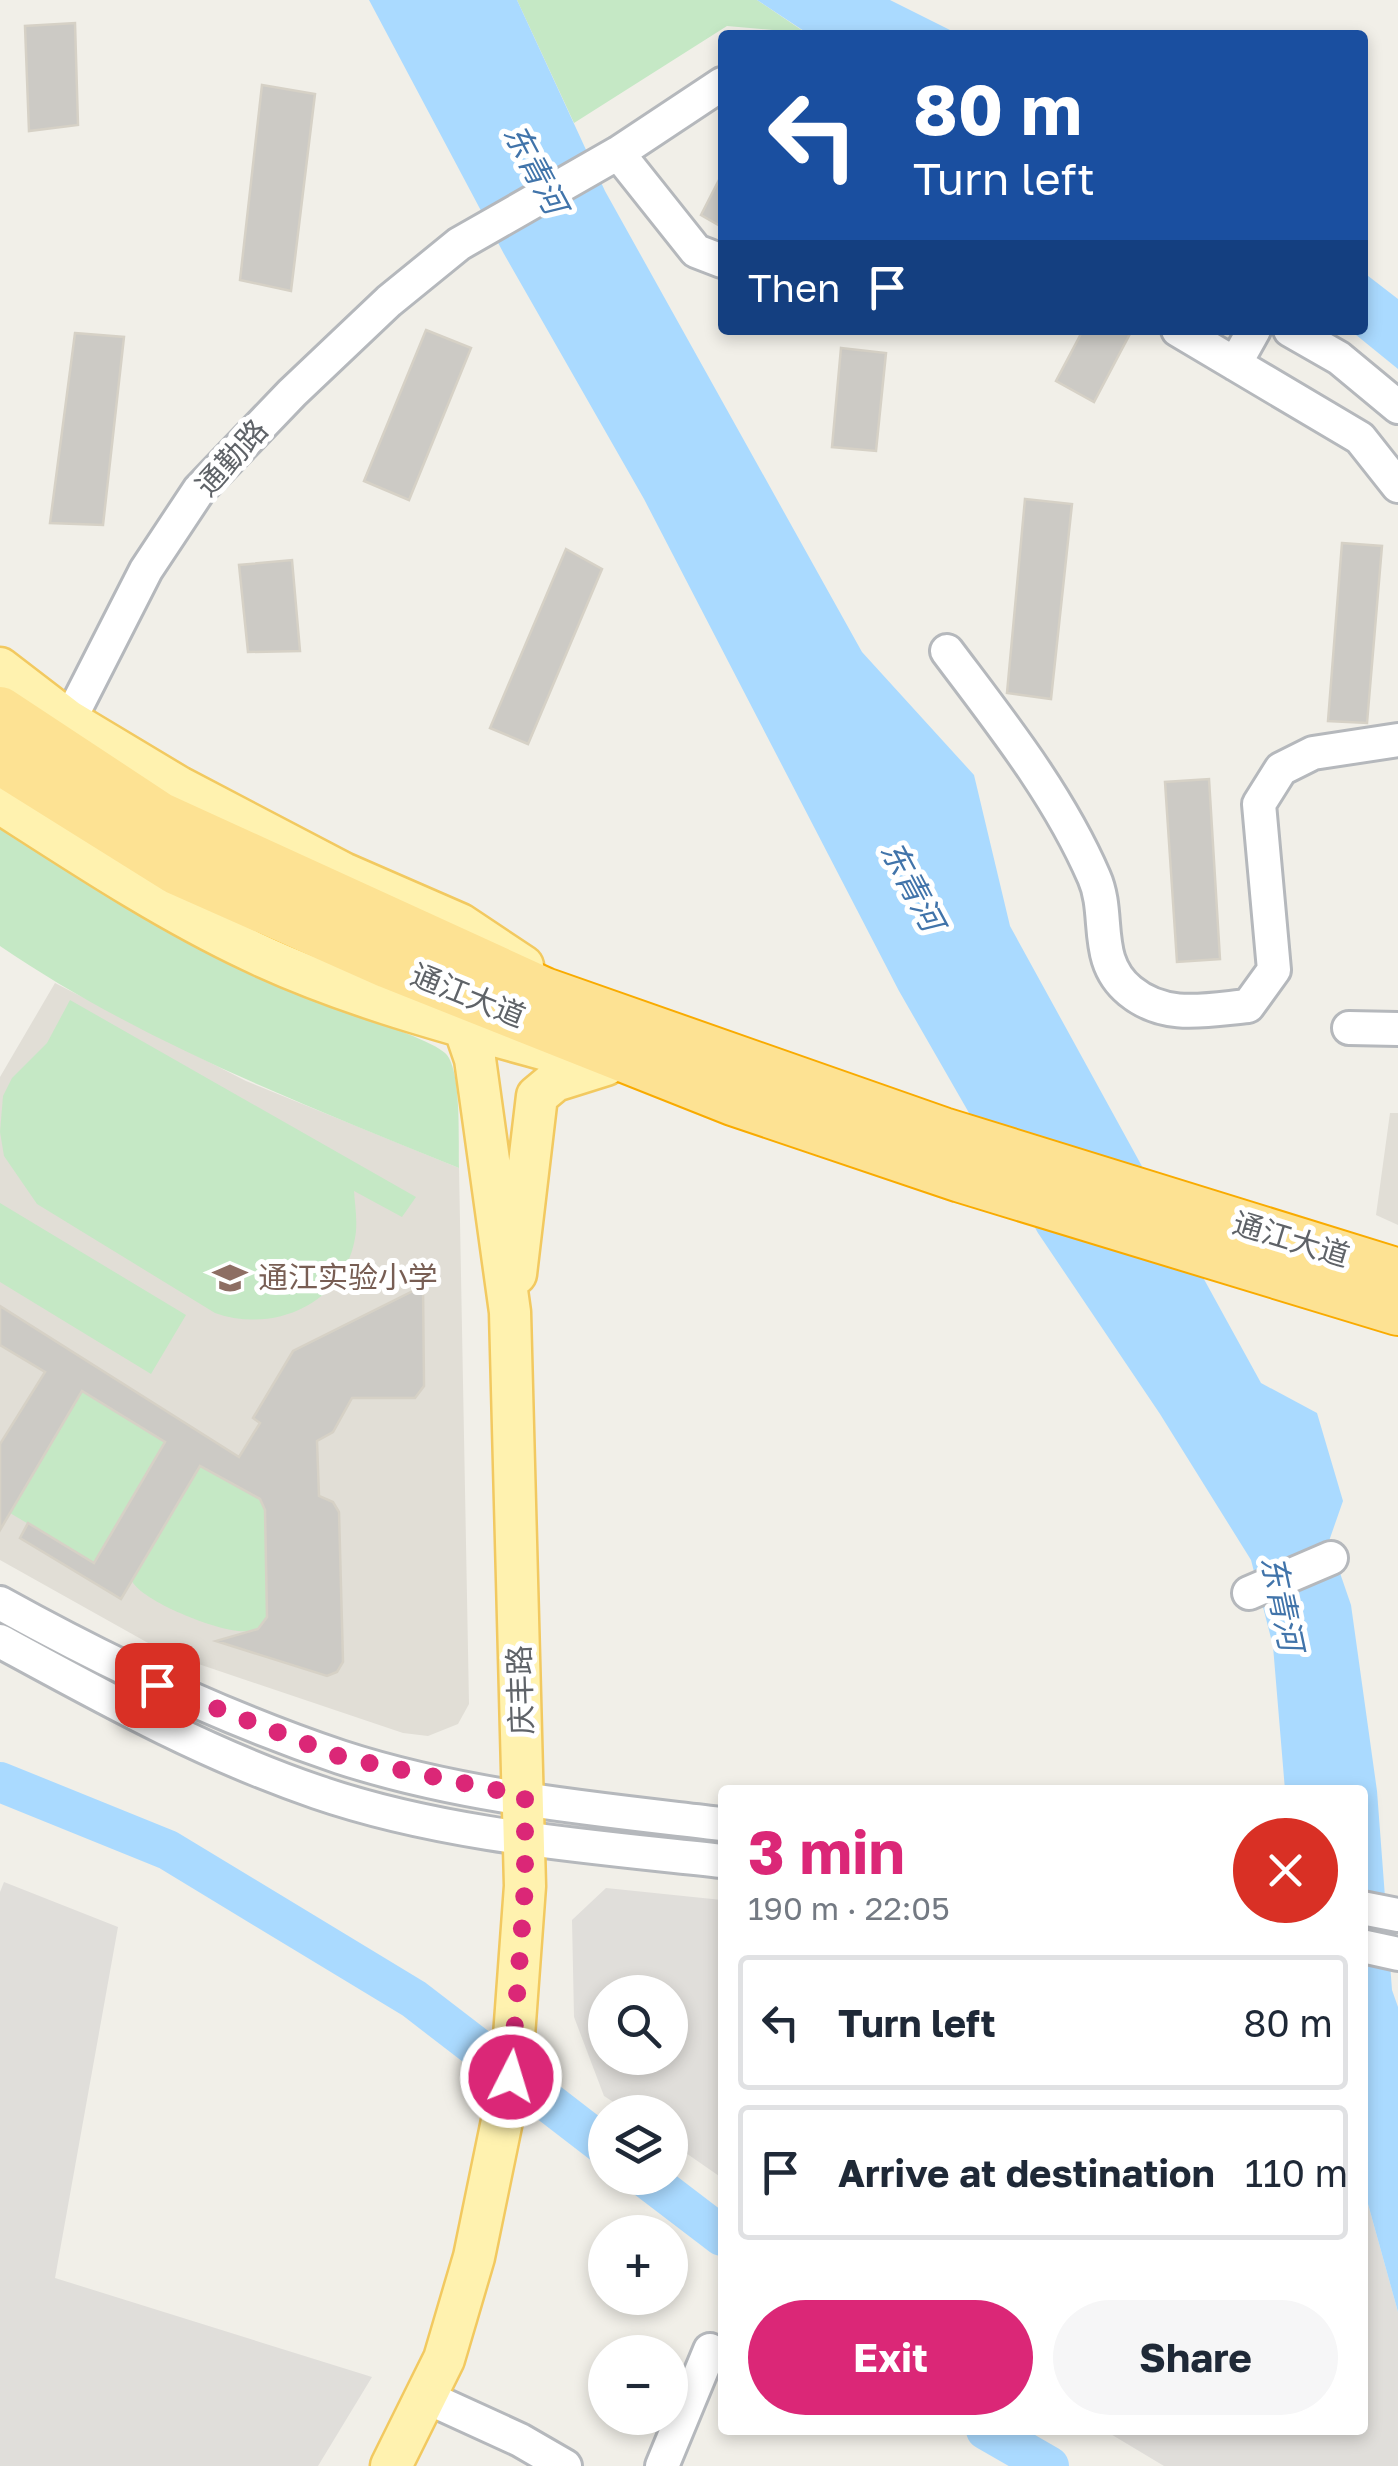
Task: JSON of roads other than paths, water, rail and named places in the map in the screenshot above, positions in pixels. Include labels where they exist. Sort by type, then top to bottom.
[{"type":"highway","name":"通江大道","points":[[0,711],[159,816],[544,992],[943,1132],[1398,1273]]},
{"type":"highway","name":"通江大道","points":[[0,760],[176,870],[619,1064],[961,1178],[1398,1312]]},
{"type":"main road","points":[[0,668],[68,721],[179,787],[343,873],[460,924],[523,966],[544,992]]},
{"type":"main road","points":[[0,803],[81,856],[251,951],[372,998],[464,1027],[619,1064]]},
{"type":"main road","points":[[410,973],[464,1027],[482,1096],[486,1154],[510,1312]]},
{"type":"main road","points":[[510,1312],[536,1096],[555,1081],[619,1064]]},
{"type":"main road","name":"庆丰路","points":[[390,2466],[444,2359],[474,2257],[501,2140],[517,2007],[526,1836],[510,1312]]},
{"type":"street","points":[[718,87],[618,153],[696,251],[718,259]]},
{"type":"street","name":"通勤路","points":[[68,721],[146,570],[199,490],[320,367],[459,244],[618,153]]},
{"type":"street","points":[[1186,335],[1360,438],[1398,486]]},
{"type":"street","points":[[1246,370],[1253,335]]},
{"type":"street","points":[[1246,370],[1282,335]]},
{"type":"street","points":[[1296,335],[1340,358],[1398,407]]},
{"type":"street","points":[[948,651],[1036,769],[1096,881],[1103,952],[1129,990],[1172,1013],[1248,1006],[1274,970],[1259,804],[1281,769],[1314,753],[1398,740]]},
{"type":"street","points":[[1349,1028],[1398,1028]]},
{"type":"street","points":[[1249,1593],[1331,1558]]},
{"type":"street","points":[[0,1603],[188,1700],[341,1757],[525,1796],[718,1823]]},
{"type":"street","points":[[0,1641],[238,1764],[321,1794],[448,1824],[718,1860]]},
{"type":"street","points":[[1368,1909],[1398,1915]]},
{"type":"street","points":[[1368,1947],[1398,1954]]},
{"type":"street","points":[[662,2466],[710,2350]]},
{"type":"street","points":[[426,2397],[520,2440],[565,2466]]},
{"type":"water","name":"东青河","points":[[369,0],[517,0],[605,191],[862,652],[974,775],[1010,926],[1261,1383],[1317,1413],[1343,1501],[1329,1541],[1351,1605],[1377,1791],[1392,1990],[1398,2007],[1398,2312],[1368,2204],[1368,1785],[1285,1785],[1273,1646],[1251,1560],[1160,1414],[1038,1233],[899,991],[644,499],[504,254]]},
{"type":"water","points":[[757,0],[890,0],[950,30],[802,30]]},
{"type":"water","points":[[1368,276],[1398,299],[1398,369],[1356,335],[1368,335]]},
{"type":"waterway","points":[[0,1782],[168,1850],[414,1999],[588,2133]]},
{"type":"waterway","points":[[668,2195],[718,2233]]},
{"type":"waterway","points":[[995,2435],[1049,2466]]},
{"type":"place","name":"通江实验小学","points":[[230,1278]]}]
